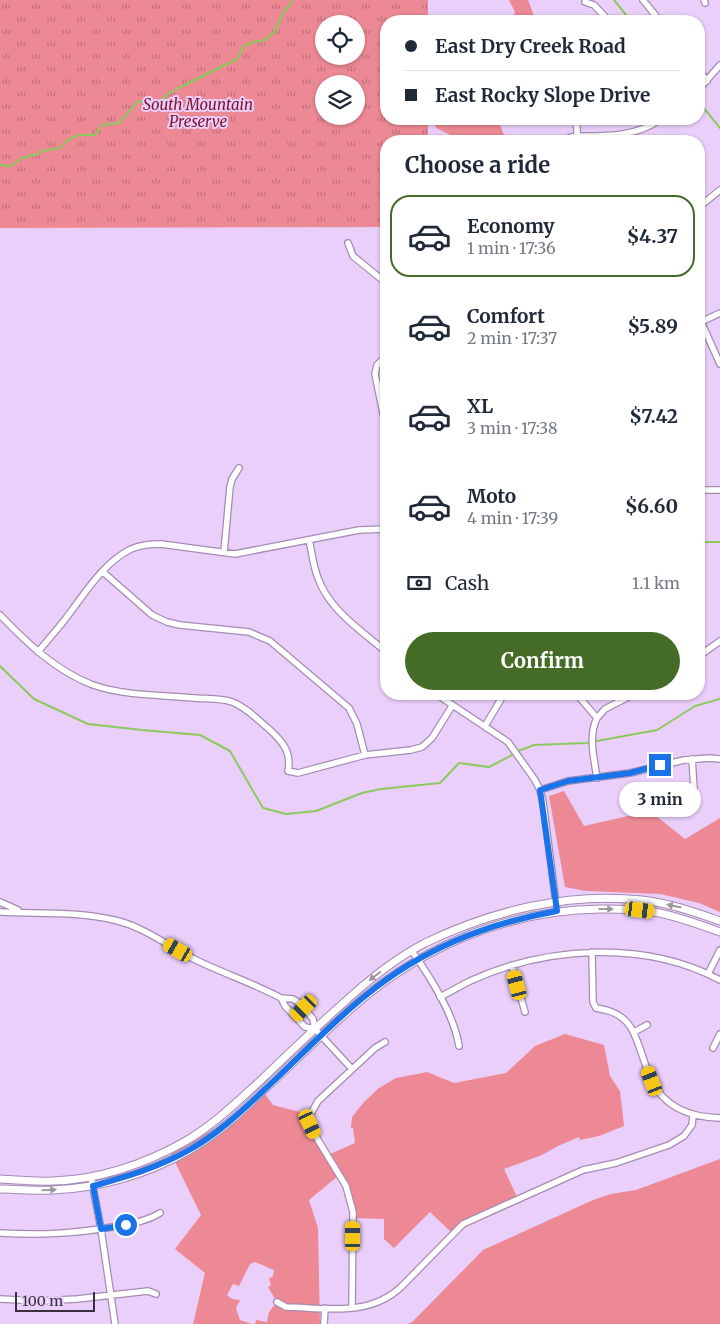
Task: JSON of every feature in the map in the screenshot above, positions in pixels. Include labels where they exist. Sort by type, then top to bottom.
[{"type":"main road","points":[[0,1189],[54,1190],[93,1186],[144,1171],[188,1151],[250,1103],[363,985],[412,951],[450,932],[496,915],[556,902],[612,899],[641,900],[685,908],[720,921]]},
{"type":"main road","points":[[0,1179],[53,1181],[91,1177],[139,1163],[184,1142],[245,1095],[366,995],[418,960],[453,941],[481,930],[557,911],[613,909],[653,912],[682,919],[720,932]]},
{"type":"street","points":[[643,0],[655,15]]},
{"type":"street","points":[[585,2],[594,5],[603,15]]},
{"type":"street","points":[[705,78],[707,80],[720,65]]},
{"type":"street","points":[[624,135],[636,132],[649,125]]},
{"type":"street","points":[[705,202],[720,190]]},
{"type":"street","points":[[348,243],[353,256],[380,278]]},
{"type":"street","points":[[705,318],[720,313]]},
{"type":"street","points":[[705,330],[720,364]]},
{"type":"street","points":[[380,362],[377,365],[375,374],[380,399]]},
{"type":"street","points":[[224,552],[230,487],[232,479],[239,468]]},
{"type":"street","points":[[705,490],[720,490]]},
{"type":"street","points":[[38,652],[88,588],[116,559],[132,549],[151,544],[224,552],[247,552],[359,530],[380,529]]},
{"type":"street","points":[[309,540],[318,578],[330,599],[344,615],[380,647]]},
{"type":"street","points":[[103,572],[152,615],[167,622],[249,632],[270,641],[350,708],[358,724],[365,755]]},
{"type":"street","points":[[0,615],[38,652],[60,668],[95,685],[130,693],[232,702],[245,709],[284,744],[290,762],[288,771],[298,773],[365,755],[411,750],[422,746],[432,738],[452,706]]},
{"type":"street","points":[[705,652],[719,643]]},
{"type":"street","points":[[444,700],[508,742],[523,761],[540,790],[557,911]]},
{"type":"street","points":[[485,726],[500,700]]},
{"type":"street","points":[[582,700],[597,718]]},
{"type":"street","points":[[597,778],[592,737],[594,725],[605,709],[622,700]]},
{"type":"street","points":[[540,790],[568,781],[597,778],[692,759],[720,760]]},
{"type":"street","points":[[692,759],[694,788]]},
{"type":"street","points":[[0,902],[25,912]]},
{"type":"street","points":[[0,912],[93,916],[116,920],[135,927],[190,957],[280,998],[293,999],[304,1008],[313,1019],[319,1033],[352,1070]]},
{"type":"street","points":[[708,974],[720,950]]},
{"type":"street","points":[[412,951],[440,997],[453,1024],[459,1046]]},
{"type":"street","points":[[440,997],[471,981],[512,966],[592,952],[631,953],[658,957],[678,962],[720,980]]},
{"type":"street","points":[[592,952],[594,1002],[596,1008],[613,1011],[623,1018],[634,1032],[652,1081],[674,1107],[693,1116],[720,1118]]},
{"type":"street","points":[[512,966],[524,1012]]},
{"type":"street","points":[[280,998],[304,1028],[319,1033]]},
{"type":"street","points":[[295,1017],[304,1008]]},
{"type":"street","points":[[634,1032],[647,1025]]},
{"type":"street","points":[[713,1048],[720,1034]]},
{"type":"street","points":[[352,1308],[353,1212],[350,1198],[343,1180],[318,1140],[310,1124],[309,1117],[318,1101],[375,1048],[385,1042]]},
{"type":"street","points":[[277,1302],[286,1307],[352,1308],[372,1305],[392,1296],[463,1224],[583,1170],[616,1163],[670,1145],[684,1136],[692,1124],[693,1116]]},
{"type":"street","points":[[91,1177],[115,1324]]},
{"type":"street","points":[[0,1233],[69,1234],[148,1220],[160,1213]]},
{"type":"street","points":[[0,1299],[68,1300],[148,1291],[156,1294]]},
{"type":"street","points":[[324,1324],[325,1308]]},
{"type":"green space","name":"South Mountain Preserve","points":[[0,0],[428,0],[428,15],[380,15],[380,125],[428,125],[428,135],[380,135],[380,227],[0,228]]},
{"type":"green space","points":[[509,0],[528,0],[534,15],[514,15],[515,12]]},
{"type":"green space","points":[[434,125],[500,125],[504,135],[450,135]]},
{"type":"green space","points":[[564,791],[584,826],[650,811],[685,839],[720,818],[720,912],[699,903],[660,894],[586,891],[565,887],[549,796]]},
{"type":"green space","points":[[565,1034],[604,1045],[610,1076],[620,1091],[624,1126],[599,1136],[580,1140],[579,1137],[542,1155],[504,1169],[518,1199],[476,1217],[453,1234],[430,1212],[394,1248],[384,1239],[384,1219],[353,1218],[353,1212],[339,1175],[309,1200],[318,1228],[320,1324],[255,1324],[256,1320],[267,1322],[269,1312],[277,1302],[268,1287],[271,1285],[269,1279],[273,1276],[274,1270],[255,1262],[250,1264],[239,1286],[233,1284],[227,1295],[232,1299],[240,1300],[236,1308],[240,1320],[252,1324],[193,1324],[205,1273],[175,1249],[201,1215],[171,1154],[207,1133],[265,1094],[273,1105],[300,1112],[309,1117],[328,1155],[355,1143],[353,1128],[351,1128],[352,1117],[379,1088],[396,1078],[427,1072],[454,1083],[506,1073],[535,1046]]},
{"type":"green space","points":[[720,1159],[720,1324],[407,1324],[412,1322],[483,1250],[593,1200],[611,1194],[636,1190]]},
{"type":"waterway","points":[[0,165],[11,166],[22,158],[38,154],[42,151],[60,148],[69,139],[80,135],[95,135],[102,125],[119,123],[138,101],[156,106],[167,95],[178,88],[237,59],[244,46],[265,40],[275,31],[284,11],[291,4],[292,0]]},
{"type":"waterway","points":[[614,0],[626,15]]},
{"type":"waterway","points":[[705,109],[720,128]]},
{"type":"waterway","points":[[705,542],[720,542]]},
{"type":"waterway","points":[[0,666],[34,699],[88,724],[200,735],[230,751],[263,808],[286,814],[316,811],[362,793],[381,789],[440,783],[459,763],[489,767],[514,754]]},
{"type":"waterway","points":[[518,751],[534,745],[586,743],[657,730],[695,706],[720,699]]},
{"type":"route","points":[[126,1225],[101,1229],[93,1186],[135,1174],[161,1164],[188,1151],[219,1130],[344,1014],[396,973],[453,941],[481,930],[557,911],[540,790],[568,781],[630,773],[660,765]]}]
